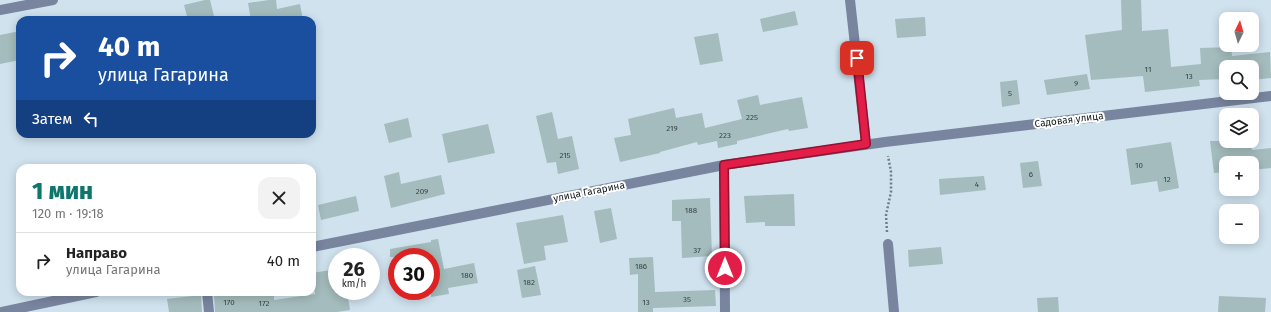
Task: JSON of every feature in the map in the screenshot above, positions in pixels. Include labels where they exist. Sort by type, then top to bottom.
[{"type":"street","points":[[0,10],[53,0]]},
{"type":"street","points":[[850,0],[866,144]]},
{"type":"street","name":"Садовая улица","points":[[866,144],[1271,96]]},
{"type":"street","name":"улица Гагарина","points":[[316,246],[724,165],[866,144]]},
{"type":"street","points":[[724,165],[725,312]]},
{"type":"street","points":[[888,244],[894,312]]},
{"type":"street","points":[[2,312],[77,296]]},
{"type":"street","points":[[207,296],[209,312]]},
{"type":"path","points":[[885,142],[891,172],[891,192],[886,215],[888,244]]},
{"type":"building","points":[[210,0],[214,16],[187,16],[184,5]]},
{"type":"building","points":[[276,0],[277,9],[300,4],[302,16],[250,16],[248,3]]},
{"type":"building","points":[[1121,0],[1141,0],[1142,31],[1168,29],[1171,67],[1201,64],[1200,48],[1219,47],[1219,52],[1232,52],[1232,56],[1270,52],[1271,78],[1259,79],[1259,60],[1219,60],[1219,79],[1199,80],[1200,86],[1145,92],[1143,76],[1091,80],[1085,35],[1122,30]]},
{"type":"building","points":[[795,11],[798,25],[763,32],[760,19]]},
{"type":"building","points":[[925,17],[926,36],[897,38],[895,19]]},
{"type":"building","points":[[16,32],[16,61],[0,64],[0,35]]},
{"type":"building","points":[[718,33],[723,61],[700,65],[694,37]]},
{"type":"building","points":[[1087,74],[1090,89],[1047,95],[1044,80]]},
{"type":"building","points":[[1017,80],[1020,104],[1002,107],[1000,82]]},
{"type":"building","points":[[758,95],[760,105],[802,97],[808,128],[789,131],[788,129],[737,141],[737,144],[718,148],[717,141],[698,145],[697,142],[660,153],[620,162],[614,138],[631,135],[628,119],[674,108],[676,118],[702,113],[705,128],[742,119],[737,100]]},
{"type":"building","points":[[552,112],[558,139],[572,136],[579,169],[558,174],[556,162],[547,163],[536,116]]},
{"type":"building","points":[[408,118],[412,137],[389,143],[384,124]]},
{"type":"building","points":[[488,124],[495,153],[448,163],[442,134]]},
{"type":"building","points":[[1210,141],[1219,141],[1219,148],[1252,148],[1252,150],[1271,148],[1271,168],[1259,169],[1259,156],[1219,156],[1219,173],[1214,173]]},
{"type":"building","points":[[1171,142],[1179,188],[1159,192],[1157,181],[1131,185],[1126,149]]},
{"type":"building","points":[[1038,161],[1042,186],[1023,188],[1020,163]]},
{"type":"building","points":[[399,172],[401,184],[441,175],[445,194],[391,208],[384,176]]},
{"type":"building","points":[[984,176],[986,190],[940,195],[939,179]]},
{"type":"building","points":[[794,194],[795,226],[765,226],[765,222],[746,223],[744,196]]},
{"type":"building","points":[[356,196],[359,211],[321,220],[318,205]]},
{"type":"building","points":[[710,198],[712,256],[682,258],[681,221],[672,221],[672,200]]},
{"type":"building","points":[[611,208],[617,239],[600,243],[594,211]]},
{"type":"building","points":[[563,215],[568,242],[544,246],[546,260],[524,264],[516,223]]},
{"type":"building","points":[[438,239],[440,248],[396,248],[431,242],[431,240]]},
{"type":"building","points":[[941,247],[943,264],[909,267],[908,250]]},
{"type":"building","points":[[440,249],[444,269],[474,263],[478,283],[448,288],[449,294],[440,296]]},
{"type":"building","points":[[653,257],[655,292],[715,290],[716,306],[653,308],[653,312],[638,312],[638,274],[630,275],[629,258]]},
{"type":"building","points":[[535,266],[541,295],[522,298],[517,270]]},
{"type":"building","points":[[328,270],[328,300],[348,300],[350,310],[337,312],[215,312],[214,296],[274,296],[274,300],[301,296],[316,296],[316,272]]},
{"type":"building","points":[[201,296],[202,312],[169,312],[167,299]]},
{"type":"building","points":[[1219,296],[1266,298],[1265,312],[1218,312]]},
{"type":"building","points":[[1058,297],[1059,312],[1038,312],[1037,298]]},
{"type":"route","points":[[725,268],[724,165],[866,144],[857,58]]}]
